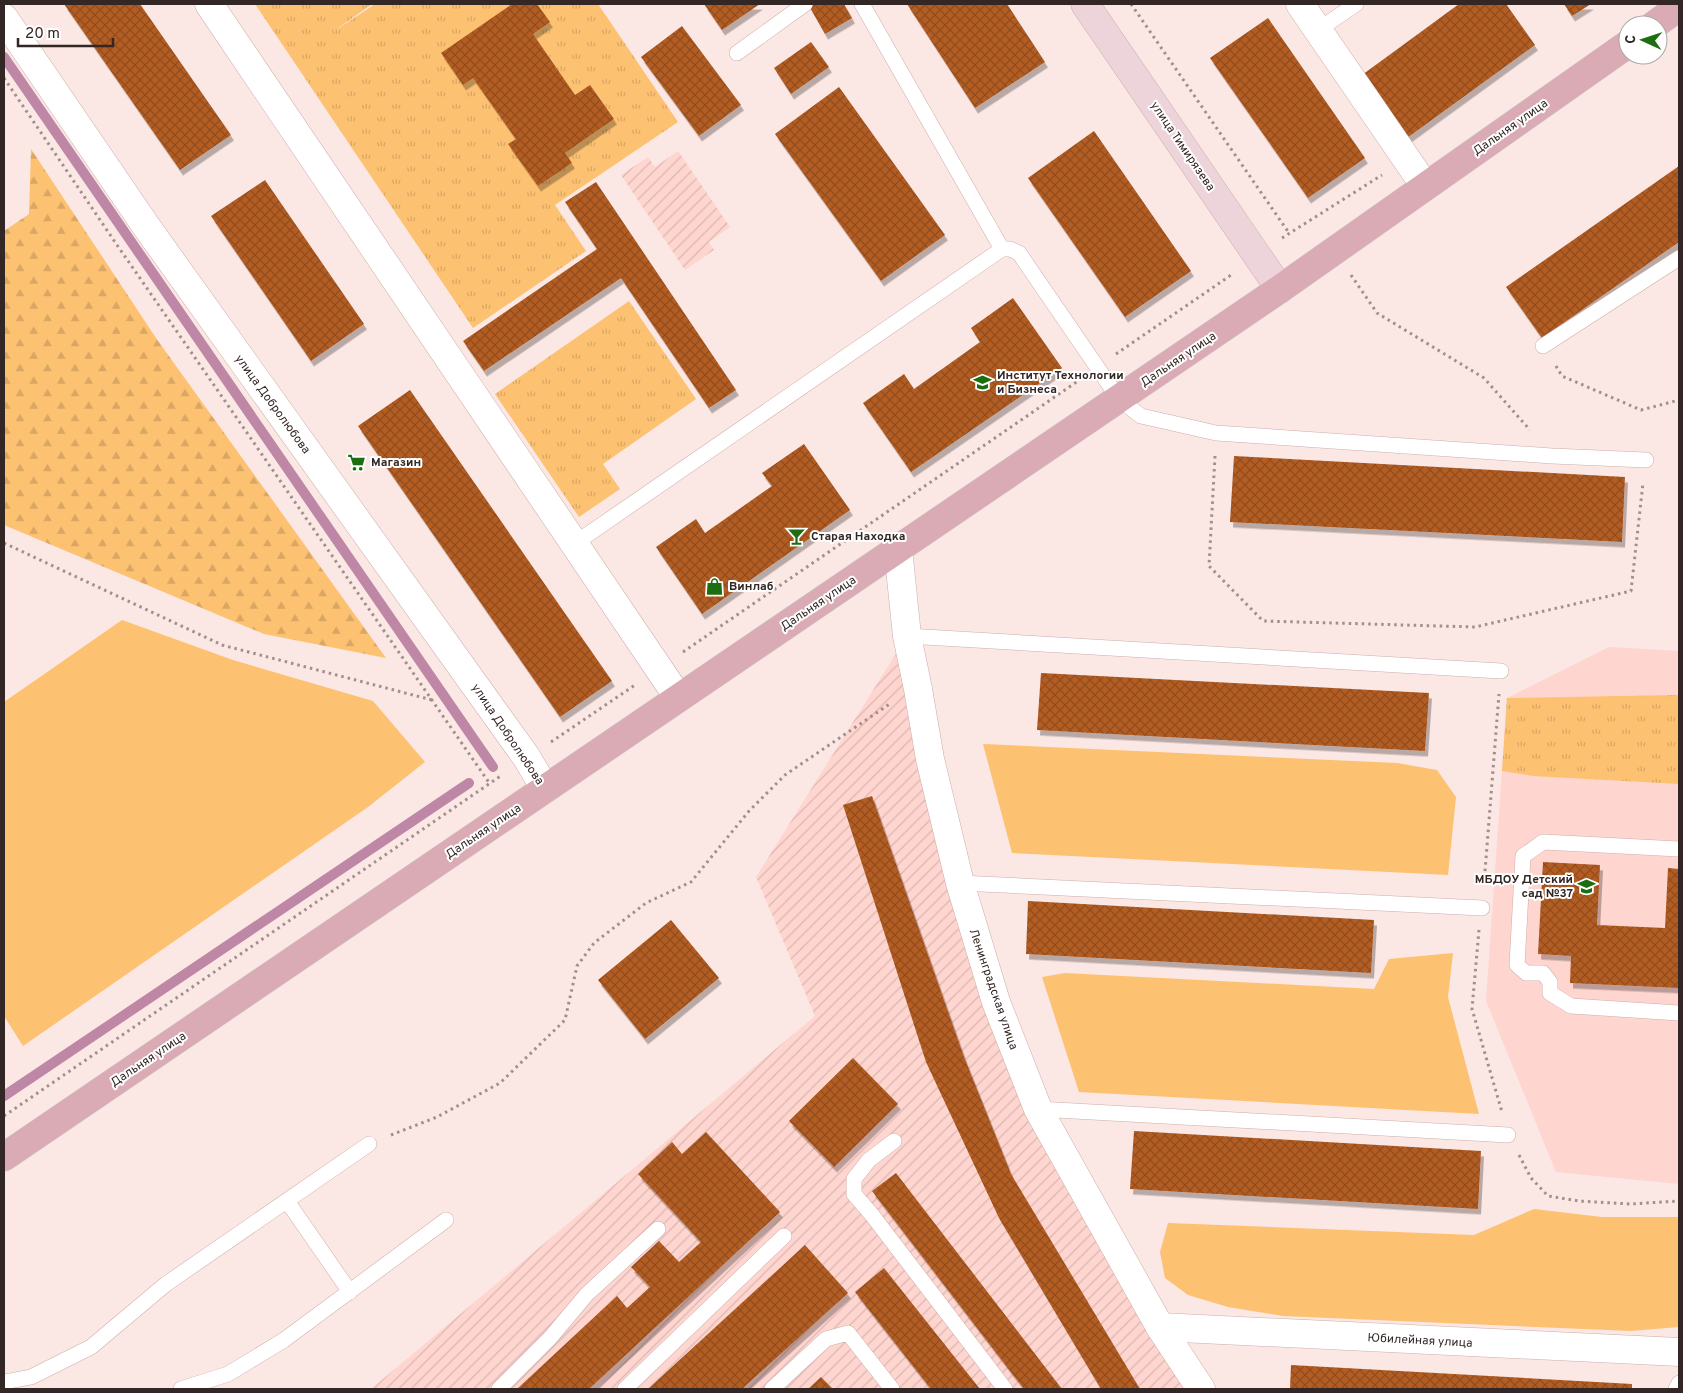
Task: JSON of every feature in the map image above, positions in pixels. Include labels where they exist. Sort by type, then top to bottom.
[{"type":"main road","name":"улица Тимирязева","points":[[1085,4],[1280,289]]},
{"type":"main road","points":[[1668,15],[1679,7]]},
{"type":"main road","name":"Дальняя улица","points":[[7,1150],[545,789],[1119,399],[1280,289],[1618,51]]},
{"type":"street","points":[[209,4],[678,697]]},
{"type":"street","points":[[1300,4],[1425,186]]},
{"type":"street","name":"улица Добролюбова","points":[[4,18],[146,226],[527,758],[545,789]]},
{"type":"street","name":"Ленинградская улица","points":[[898,549],[907,636],[930,759],[960,884],[996,1002],[1038,1109],[1160,1327],[1201,1389]]},
{"type":"street","name":"Юбилейная улица","points":[[1160,1327],[1677,1356]]},
{"type":"lane","points":[[738,53],[805,4]]},
{"type":"lane","points":[[862,4],[1002,249]]},
{"type":"lane","points":[[1318,30],[1356,4]]},
{"type":"lane","points":[[574,544],[1002,249],[1010,249],[1019,253],[1119,399],[1141,416],[1216,433],[1552,456],[1646,460]]},
{"type":"lane","points":[[1543,346],[1679,258]]},
{"type":"lane","points":[[907,636],[1501,671]]},
{"type":"lane","points":[[1679,849],[1543,842],[1523,856],[1517,965],[1526,974],[1543,973],[1550,982],[1550,992],[1571,1006],[1679,1013]]},
{"type":"lane","points":[[960,884],[1482,908]]},
{"type":"lane","points":[[1038,1109],[1508,1135]]},
{"type":"lane","points":[[894,1141],[869,1160],[854,1179],[854,1194],[1005,1389]]},
{"type":"lane","points":[[4,1382],[31,1377],[91,1347],[166,1284],[369,1144]]},
{"type":"lane","points":[[287,1201],[350,1292]]},
{"type":"lane","points":[[181,1389],[228,1374],[284,1340],[446,1220]]},
{"type":"lane","points":[[499,1389],[550,1338],[587,1294],[658,1229]]},
{"type":"lane","points":[[625,1389],[784,1236]]},
{"type":"lane","points":[[772,1389],[826,1338],[848,1334],[892,1389]]},
{"type":"lane","points":[[1676,1389],[1679,1383]]},
{"type":"path","points":[[1132,4],[1289,232]]},
{"type":"path","points":[[4,78],[123,254],[490,784]]},
{"type":"path","points":[[4,1116],[1098,367],[1258,256],[1289,232],[1407,160]]},
{"type":"path","points":[[1314,218],[1377,313],[1484,378],[1552,456]]},
{"type":"path","points":[[1543,346],[1562,376],[1641,410],[1679,400]]},
{"type":"path","points":[[1216,433],[1208,566],[1263,621],[1475,627],[1631,591],[1646,460]]},
{"type":"path","points":[[4,543],[222,645],[432,701]]},
{"type":"path","points":[[369,1144],[437,1117],[500,1083],[565,1020],[577,966],[594,943],[646,903],[691,882],[749,811],[785,775],[889,704],[918,689]]},
{"type":"shaded area","points":[[678,151],[730,227],[709,242],[714,250],[685,270],[621,175],[648,157],[655,167]]},
{"type":"shaded area","points":[[907,636],[960,883],[1038,1109],[1201,1389],[371,1389],[815,1016],[756,877]]},
{"type":"shaded area","name":"МБДОУ Детский сад №37","points":[[1609,647],[1679,651],[1679,1184],[1556,1172],[1486,1001],[1507,698]]},
{"type":"green space","points":[[255,4],[372,4],[330,34],[375,4],[598,4],[678,122],[555,205],[586,251],[473,328]]},
{"type":"green space","points":[[31,149],[158,341],[386,658],[264,634],[4,525],[4,231],[29,214]]},
{"type":"green space","points":[[629,301],[696,399],[603,464],[620,489],[579,517],[495,394]]},
{"type":"green space","points":[[122,620],[233,660],[373,701],[425,762],[368,807],[23,1046],[4,1016],[4,702]]},
{"type":"green space","points":[[1679,695],[1679,784],[1533,776],[1502,771],[1507,698]]},
{"type":"green space","points":[[983,744],[1397,763],[1437,770],[1456,797],[1448,875],[1012,853]]},
{"type":"green space","points":[[1453,953],[1448,997],[1479,1114],[1079,1092],[1042,977],[1065,973],[1374,989],[1389,959]]},
{"type":"green space","points":[[1534,1209],[1602,1217],[1679,1217],[1679,1327],[1631,1331],[1283,1316],[1228,1307],[1188,1295],[1165,1278],[1160,1252],[1168,1223],[1474,1235]]},
{"type":"building","points":[[64,4],[140,4],[231,135],[180,170]]},
{"type":"building","points":[[512,4],[537,4],[550,22],[533,34],[575,95],[590,85],[614,119],[565,153],[572,163],[538,186],[508,144],[516,139],[473,78],[463,85],[441,53]]},
{"type":"building","points":[[704,4],[760,4],[722,30]]},
{"type":"building","points":[[808,4],[844,4],[852,18],[825,34]]},
{"type":"building","points":[[907,4],[1007,4],[1045,62],[975,108]]},
{"type":"building","points":[[1459,4],[1506,4],[1535,45],[1407,138],[1362,75]]},
{"type":"building","points":[[1564,4],[1591,4],[1572,16]]},
{"type":"building","points":[[1268,18],[1365,158],[1308,198],[1210,58]]},
{"type":"building","points":[[682,26],[741,105],[699,136],[641,57]]},
{"type":"building","points":[[811,42],[829,67],[791,94],[774,68]]},
{"type":"building","points":[[839,87],[945,235],[881,281],[775,134]]},
{"type":"building","points":[[1094,131],[1191,271],[1125,317],[1028,178]]},
{"type":"building","points":[[1679,166],[1679,242],[1542,338],[1506,287]]},
{"type":"building","points":[[265,180],[364,324],[311,361],[211,216]]},
{"type":"building","points":[[596,182],[736,390],[709,408],[621,278],[484,371],[463,341],[597,249],[565,202]]},
{"type":"building","name":"Институт Технологии и Бизнеса","points":[[1013,298],[1062,368],[911,472],[863,403],[904,374],[914,389],[980,342],[971,328]]},
{"type":"building","points":[[410,390],[612,681],[560,717],[358,426]]},
{"type":"building","points":[[804,444],[850,510],[702,614],[656,547],[696,519],[705,533],[772,486],[762,473]]},
{"type":"building","points":[[1234,456],[1625,477],[1622,542],[1230,522]]},
{"type":"building","points":[[1041,673],[1429,693],[1425,751],[1037,730]]},
{"type":"building","points":[[872,796],[964,1057],[1011,1174],[1140,1389],[1101,1389],[999,1218],[926,1062],[843,805]]},
{"type":"building","points":[[1543,862],[1600,865],[1597,925],[1665,928],[1668,868],[1679,869],[1679,988],[1570,983],[1571,956],[1538,954]]},
{"type":"building","points":[[1028,901],[1374,920],[1371,973],[1026,954]]},
{"type":"building","points":[[671,920],[719,978],[645,1039],[598,980]]},
{"type":"building","points":[[853,1058],[898,1104],[834,1167],[789,1121]]},
{"type":"building","points":[[1134,1131],[1481,1151],[1478,1209],[1130,1189]]},
{"type":"building","points":[[706,1132],[780,1212],[589,1389],[517,1389],[617,1296],[627,1308],[650,1287],[631,1267],[659,1241],[679,1262],[701,1242],[638,1174],[672,1142],[682,1154]]},
{"type":"building","points":[[896,1173],[1062,1389],[1024,1389],[872,1191]]},
{"type":"building","points":[[805,1245],[848,1293],[742,1389],[648,1389]]},
{"type":"building","points":[[884,1268],[980,1389],[931,1389],[855,1292]]},
{"type":"building","points":[[1291,1365],[1632,1384],[1632,1389],[1290,1389]]},
{"type":"building","points":[[821,1377],[833,1389],[808,1389]]},
{"type":"waterway","points":[[4,57],[493,767]]},
{"type":"waterway","points":[[4,1096],[469,783]]},
{"type":"place","name":"Институт Технологии и Бизнеса","points":[[983,382]]},
{"type":"place","name":"Магазин","points":[[357,462]]},
{"type":"place","name":"Старая Находка","points":[[797,536]]},
{"type":"place","name":"Винлаб","points":[[715,586]]},
{"type":"place","name":"МБДОУ Детский сад №37","points":[[1587,886]]}]
